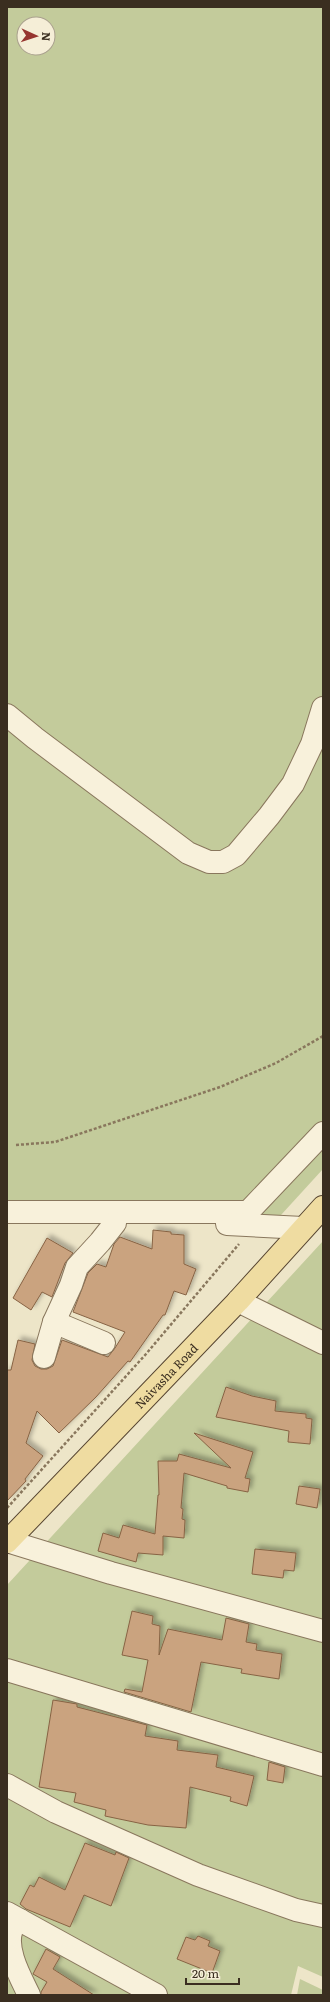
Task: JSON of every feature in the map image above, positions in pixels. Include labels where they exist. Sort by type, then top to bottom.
[{"type":"main road","name":"Naivasha Road","points":[[7,1541],[238,1301],[323,1207]]},
{"type":"street","points":[[7,714],[35,738],[188,853],[209,862],[223,862],[236,855],[292,784],[312,744],[323,708]]},
{"type":"street","points":[[7,1212],[248,1212],[323,1133]]},
{"type":"street","points":[[7,1223],[188,1222],[303,1228]]},
{"type":"street","points":[[44,1357],[54,1322],[71,1285],[77,1266],[100,1242],[115,1223]]},
{"type":"street","points":[[238,1301],[323,1343]]},
{"type":"street","points":[[54,1322],[104,1343]]},
{"type":"street","points":[[7,1541],[111,1573],[323,1630]]},
{"type":"street","points":[[7,1670],[323,1765]]},
{"type":"street","points":[[7,1785],[56,1812],[198,1875],[296,1910],[323,1916]]},
{"type":"street","points":[[29,1995],[16,1972],[10,1939],[14,1916],[156,1995]]},
{"type":"path","points":[[16,1145],[55,1142],[212,1089],[276,1064],[323,1036]]},
{"type":"path","points":[[7,1508],[146,1354],[254,1226]]},
{"type":"green space","points":[[7,7],[323,7],[323,1169],[281,1215],[7,1215]]},
{"type":"green space","points":[[323,1241],[323,1977],[298,1966],[291,1995],[7,1995],[7,1585]]},
{"type":"green space","points":[[300,1979],[323,1990],[323,1995],[297,1995]]},
{"type":"building","points":[[153,1230],[184,1235],[184,1264],[196,1269],[186,1295],[174,1291],[165,1315],[163,1315],[130,1362],[128,1361],[96,1397],[59,1433],[37,1411],[26,1443],[43,1456],[25,1479],[26,1481],[7,1501],[7,1370],[11,1370],[18,1340],[35,1344],[32,1360],[35,1366],[41,1369],[47,1369],[53,1366],[62,1340],[108,1357],[125,1332],[73,1312],[88,1273],[97,1264],[106,1267],[114,1244],[120,1237],[152,1249]]},
{"type":"building","points":[[47,1238],[73,1253],[65,1263],[52,1297],[42,1292],[31,1310],[13,1298]]},
{"type":"building","points":[[226,1387],[252,1396],[276,1401],[275,1411],[306,1414],[306,1418],[312,1419],[310,1444],[288,1442],[289,1431],[216,1417]]},
{"type":"building","points":[[194,1433],[253,1452],[245,1478],[250,1479],[248,1492],[227,1488],[227,1486],[184,1473],[181,1508],[183,1509],[182,1519],[185,1520],[184,1538],[163,1536],[163,1555],[138,1553],[136,1562],[98,1551],[103,1533],[119,1538],[123,1525],[155,1534],[159,1495],[158,1461],[177,1461],[179,1454],[231,1468]]},
{"type":"building","points":[[299,1486],[320,1489],[317,1508],[296,1504]]},
{"type":"building","points":[[255,1549],[296,1553],[294,1571],[284,1570],[283,1578],[252,1574]]},
{"type":"building","points":[[132,1611],[153,1616],[152,1624],[160,1626],[159,1655],[168,1629],[222,1640],[226,1618],[249,1624],[246,1642],[257,1644],[256,1650],[282,1654],[279,1679],[241,1673],[242,1669],[201,1662],[191,1712],[124,1692],[125,1689],[142,1692],[148,1660],[122,1655]]},
{"type":"building","points":[[53,1700],[77,1704],[77,1707],[147,1725],[145,1736],[178,1741],[177,1750],[218,1755],[216,1767],[254,1776],[247,1806],[230,1801],[231,1797],[190,1787],[186,1828],[148,1825],[105,1816],[106,1810],[74,1802],[76,1793],[39,1787]]},
{"type":"building","points":[[269,1762],[285,1767],[283,1783],[267,1780]]},
{"type":"building","points":[[85,1843],[115,1855],[116,1852],[129,1858],[111,1906],[84,1895],[70,1927],[26,1909],[20,1904],[30,1885],[34,1887],[39,1877],[65,1890]]},
{"type":"building","points":[[198,1936],[210,1941],[208,1946],[220,1951],[212,1973],[177,1959],[186,1937],[195,1940]]},
{"type":"building","points":[[46,1949],[60,1957],[53,1969],[94,1995],[41,1995],[41,1992],[47,1982],[33,1974]]}]
